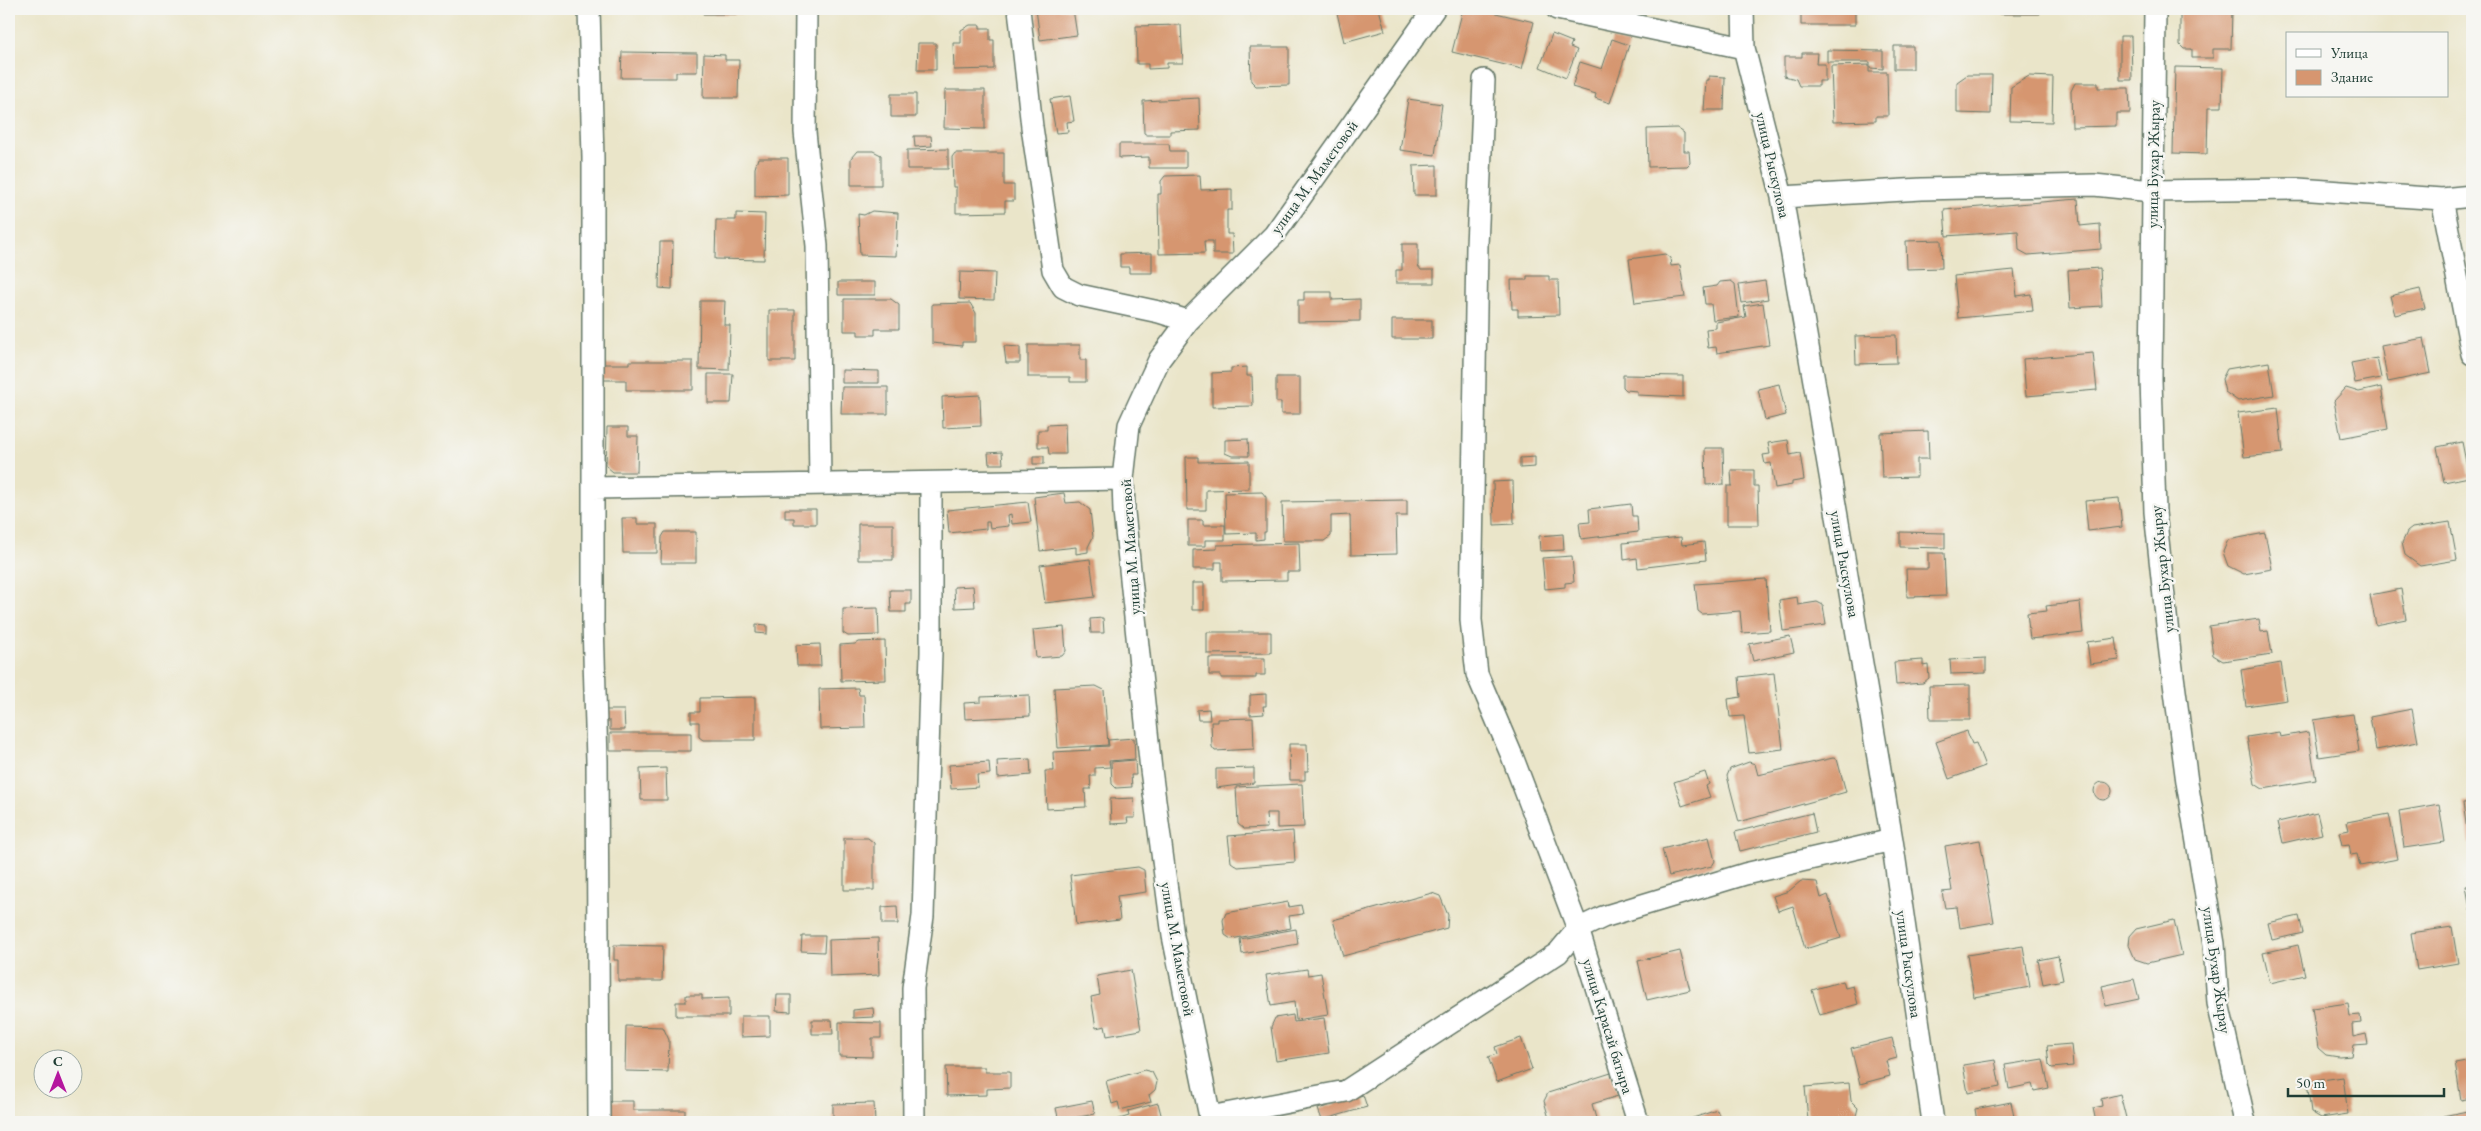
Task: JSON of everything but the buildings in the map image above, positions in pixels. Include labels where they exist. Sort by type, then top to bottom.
[{"type":"street","points":[[589,9],[593,158],[593,488],[599,1122]]},
{"type":"street","points":[[806,9],[805,132],[817,246],[820,484]]},
{"type":"street","points":[[1019,9],[1032,127],[1053,270],[1063,287],[1078,295],[1158,312],[1188,321]]},
{"type":"street","name":"улица М. Маметовой","points":[[1210,1120],[1173,936],[1151,770],[1124,512],[1124,479],[1129,425],[1159,360],[1188,321],[1274,235],[1434,9]]},
{"type":"street","points":[[1557,9],[1744,48]]},
{"type":"street","name":"улица Рыскулова","points":[[1743,9],[1744,48],[1782,197],[1892,840],[1933,1122]]},
{"type":"street","name":"улица Бухар Жырау","points":[[2155,9],[2151,379],[2155,512],[2170,653],[2187,782],[2214,944],[2218,1003],[2245,1122]]},
{"type":"street","name":"улица Карасай батыра","points":[[1484,80],[1476,246],[1471,620],[1477,674],[1512,756],[1578,929],[1638,1122]]},
{"type":"street","points":[[1782,197],[1922,189],[2085,186],[2152,191],[2298,189],[2442,199],[2472,196]]},
{"type":"street","points":[[2442,199],[2472,354]]},
{"type":"street","points":[[593,488],[1124,479]]},
{"type":"street","points":[[914,1122],[913,988],[923,916],[931,652],[931,483]]},
{"type":"street","points":[[1210,1120],[1346,1091],[1558,953],[1578,929],[1602,917],[1745,874],[1892,840]]}]
